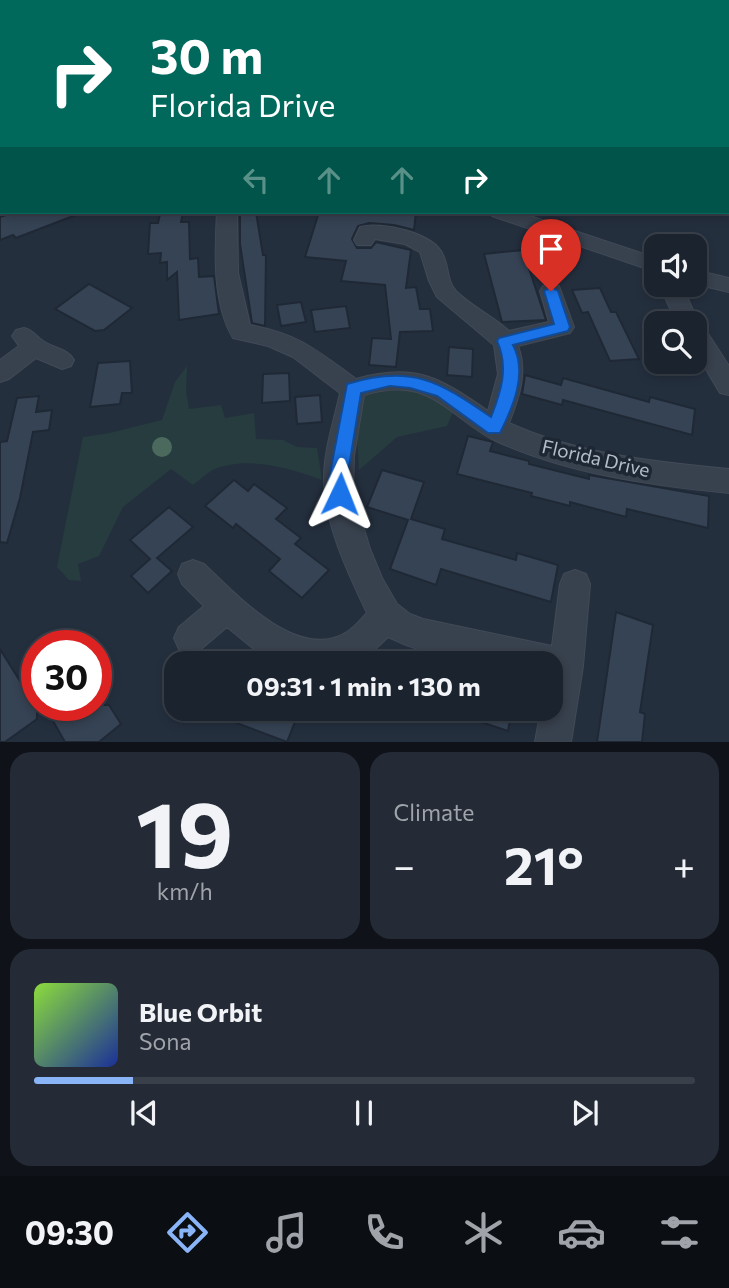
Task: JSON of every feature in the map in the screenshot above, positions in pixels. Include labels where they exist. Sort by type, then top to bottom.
[{"type":"street","points":[[227,214],[225,252],[236,320],[241,332],[279,341],[308,355],[337,379],[353,388],[338,479],[348,527],[366,575],[386,615],[401,627],[424,635],[566,666]]},
{"type":"street","points":[[505,214],[644,261]]},
{"type":"street","points":[[366,228],[418,241],[428,247],[433,254],[440,285],[448,296],[504,341],[509,351],[512,372],[508,396],[494,428]]},
{"type":"street","points":[[707,279],[729,285]]},
{"type":"street","points":[[504,341],[562,327],[551,291]]},
{"type":"street","points":[[0,373],[29,341],[62,360]]},
{"type":"street","points":[[707,349],[725,374]]},
{"type":"street","name":"Florida Drive","points":[[353,388],[390,380],[411,382],[443,392],[494,428],[582,458],[671,475],[729,481]]},
{"type":"street","points":[[193,574],[228,607],[294,654],[315,657],[355,645],[386,615]]},
{"type":"street","points":[[553,742],[566,666],[575,584]]},
{"type":"street","points":[[190,638],[228,607]]},
{"type":"green space","points":[[187,366],[186,391],[189,409],[221,405],[225,418],[254,413],[256,439],[283,440],[297,447],[317,448],[322,480],[269,465],[242,464],[215,469],[193,485],[171,469],[123,507],[99,556],[78,564],[81,581],[69,580],[57,567],[83,437],[162,420],[175,382]]},
{"type":"green space","points":[[404,388],[427,392],[455,407],[447,426],[397,437],[359,470],[355,405],[365,395]]},
{"type":"building","points":[[9,214],[78,214],[16,238],[13,235],[0,240],[0,217]]},
{"type":"building","points":[[160,214],[183,214],[181,222],[189,222],[190,259],[198,258],[199,277],[214,276],[219,314],[179,320],[177,272],[167,280],[167,262],[160,263],[161,253],[148,254],[150,223],[158,223]]},
{"type":"building","points":[[240,214],[256,214],[263,255],[266,255],[265,326],[252,323],[240,244]]},
{"type":"building","points":[[318,214],[416,214],[414,230],[369,223],[358,226],[352,239],[357,248],[371,248],[376,242],[411,250],[406,288],[416,287],[420,309],[430,309],[433,331],[400,332],[396,367],[369,365],[372,338],[391,339],[385,285],[341,281],[346,261],[305,257]]},
{"type":"building","points":[[523,250],[546,320],[502,322],[484,254]]},
{"type":"building","points":[[89,284],[132,308],[104,330],[95,331],[55,309]]},
{"type":"building","points":[[600,288],[611,312],[616,312],[639,359],[610,361],[588,312],[582,313],[572,290]]},
{"type":"building","points":[[301,302],[306,322],[281,326],[277,305]]},
{"type":"building","points":[[346,306],[350,328],[315,332],[311,310]]},
{"type":"building","points":[[449,347],[473,349],[472,377],[447,375]]},
{"type":"building","points":[[130,361],[132,393],[122,393],[120,404],[90,407],[98,363]]},
{"type":"building","points":[[289,373],[290,401],[262,403],[263,374]]},
{"type":"building","points":[[525,375],[561,385],[563,378],[649,402],[650,397],[695,409],[692,435],[563,400],[562,405],[522,394]]},
{"type":"building","points":[[320,395],[322,422],[297,424],[295,397]]},
{"type":"building","points":[[39,396],[36,412],[52,410],[49,430],[33,432],[20,498],[7,543],[0,542],[0,442],[7,441],[17,398]]},
{"type":"building","points":[[468,436],[493,442],[490,451],[589,479],[589,475],[709,496],[708,528],[627,509],[626,517],[570,502],[570,506],[531,496],[532,493],[457,474]]},
{"type":"building","points":[[382,470],[424,482],[411,519],[445,529],[442,539],[516,560],[517,553],[558,565],[551,602],[441,569],[436,585],[390,569],[408,520],[367,507]]},
{"type":"building","points":[[234,480],[248,491],[254,484],[287,508],[276,519],[301,538],[295,544],[329,570],[302,598],[269,571],[280,559],[236,524],[233,528],[205,506]]},
{"type":"building","points":[[169,507],[193,527],[157,558],[172,571],[148,593],[131,576],[150,559],[130,540]]},
{"type":"building","points":[[616,612],[653,625],[640,712],[645,714],[642,742],[597,742]]},
{"type":"building","points":[[0,649],[21,680],[21,721],[34,721],[5,742],[0,742]]},
{"type":"building","points":[[112,710],[121,724],[99,742],[65,742],[53,721],[112,721]]},
{"type":"building","points":[[232,721],[295,721],[287,742]]},
{"type":"building","points":[[478,721],[510,721],[508,731]]},
{"type":"route","points":[[340,494],[338,479],[353,388],[390,380],[411,382],[443,392],[494,428],[508,396],[512,372],[509,351],[504,341],[562,327],[551,291]]}]
